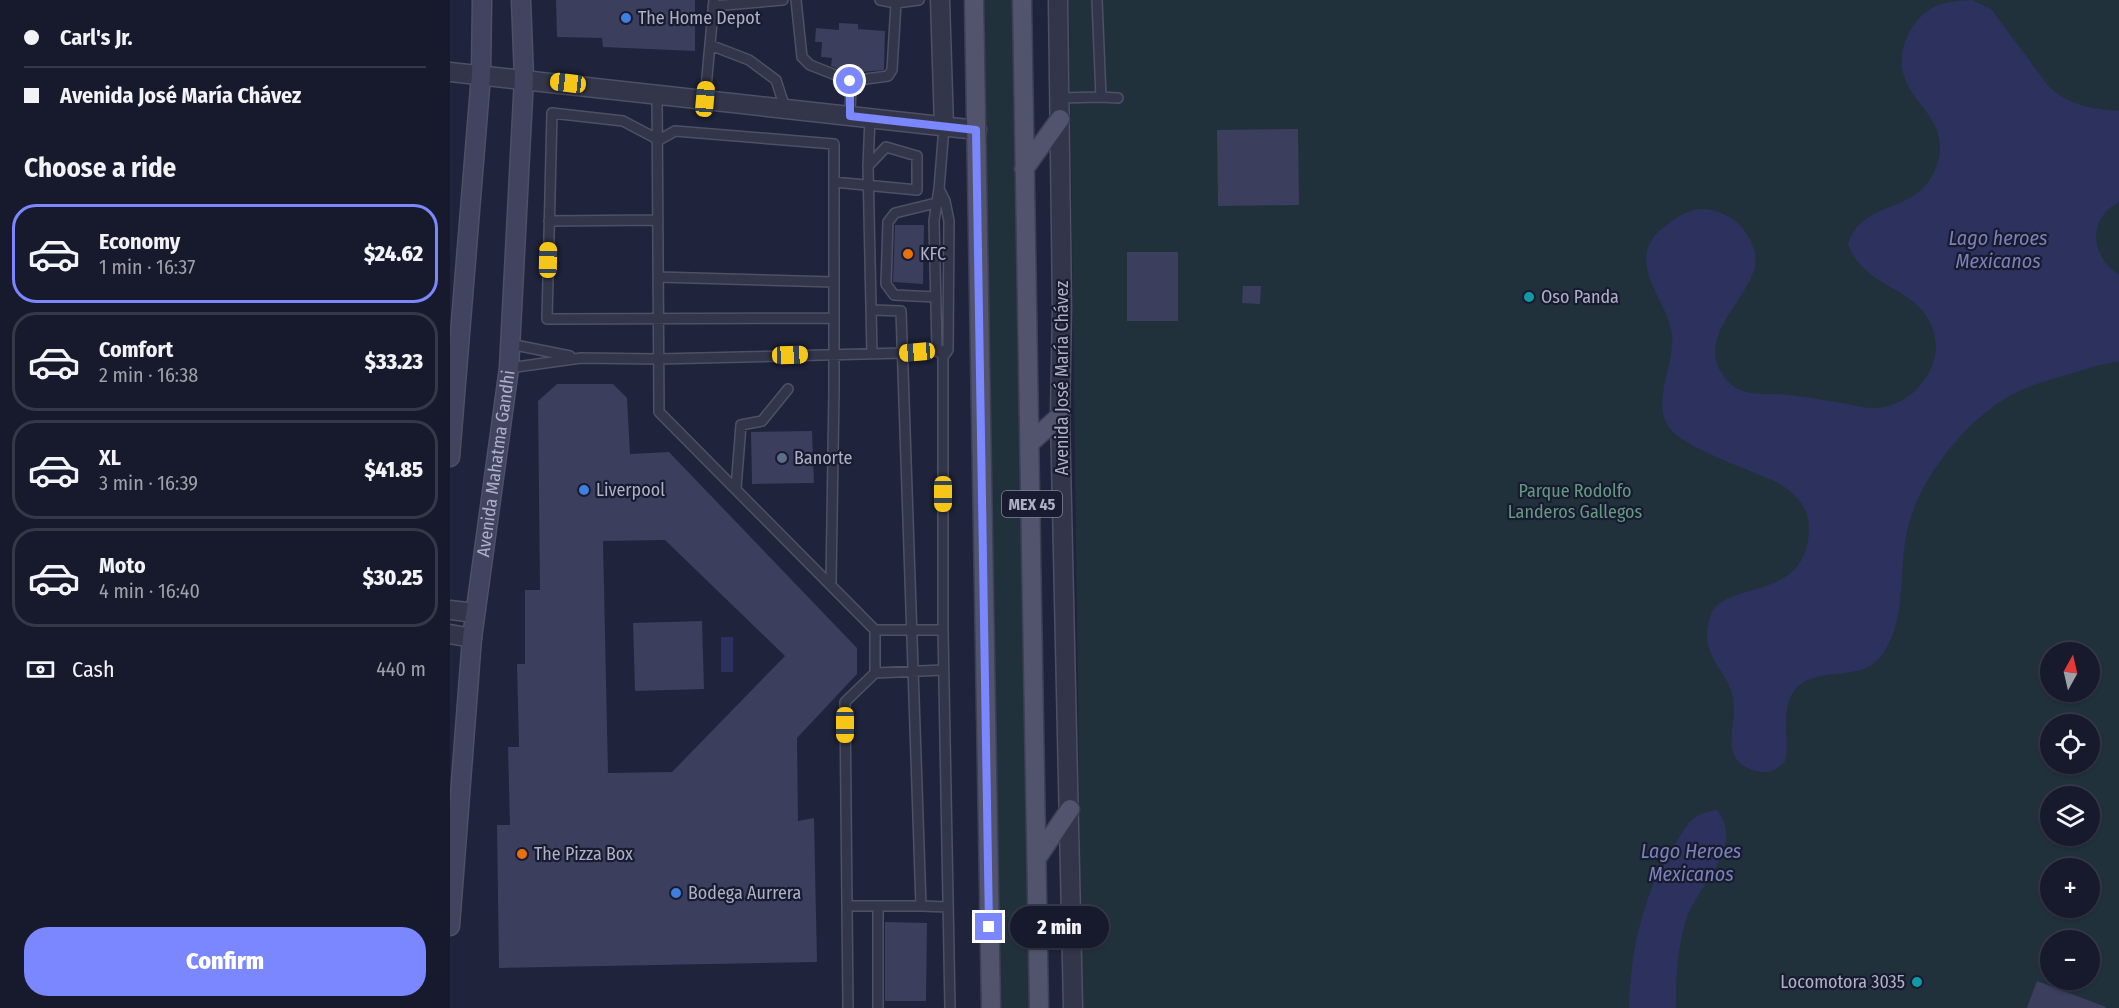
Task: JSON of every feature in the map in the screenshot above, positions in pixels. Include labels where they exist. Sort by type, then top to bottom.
[{"type":"main road","points":[[450,457],[481,75],[482,0]]},
{"type":"main road","name":"Avenida Mahatma Gandhi","points":[[450,926],[472,638],[509,368],[524,78],[521,0]]},
{"type":"main road","name":"MEX 45","points":[[974,0],[990,1008]]},
{"type":"main road","name":"Avenida José María Chávez","points":[[1022,0],[1024,268],[1031,442],[1039,1008]]},
{"type":"main road","points":[[1024,169],[1060,119]]},
{"type":"main road","points":[[1031,442],[1060,416]]},
{"type":"main road","points":[[1037,858],[1070,809]]},
{"type":"street","points":[[940,0],[944,127]]},
{"type":"street","name":"Avenida José María Chávez","points":[[1058,0],[1062,309],[1060,416],[1073,1008]]},
{"type":"street","points":[[450,72],[524,78],[976,130]]},
{"type":"street","points":[[450,610],[475,613]]},
{"type":"street","points":[[450,634],[472,638]]},
{"type":"lane","points":[[705,99],[714,3],[783,0]]},
{"type":"lane","points":[[796,0],[802,57],[810,65],[850,81],[888,76],[892,70],[896,1]]},
{"type":"lane","points":[[880,0],[919,0]]},
{"type":"lane","points":[[1097,0],[1101,97]]},
{"type":"lane","points":[[710,45],[749,60],[776,80],[785,108]]},
{"type":"lane","points":[[850,81],[850,116]]},
{"type":"lane","points":[[657,93],[659,412],[831,583],[875,630],[875,673]]},
{"type":"lane","points":[[1059,98],[1118,98]]},
{"type":"lane","points":[[659,140],[623,121],[552,113],[546,319],[834,318]]},
{"type":"lane","points":[[870,118],[868,185],[872,354]]},
{"type":"lane","points":[[943,352],[936,297],[935,202],[939,189],[944,127]]},
{"type":"lane","points":[[659,140],[675,131],[834,144],[831,583]]},
{"type":"lane","points":[[834,182],[917,190],[917,156],[886,147],[868,166]]},
{"type":"lane","points":[[939,189],[945,201],[949,221],[943,352],[943,670],[950,1008]]},
{"type":"lane","points":[[936,297],[894,295],[886,284],[888,222],[895,213],[945,201]]},
{"type":"lane","points":[[549,221],[658,220]]},
{"type":"lane","points":[[658,277],[834,282]]},
{"type":"lane","points":[[872,310],[901,311],[914,630],[921,906]]},
{"type":"lane","points":[[510,344],[581,357],[657,359],[943,352]]},
{"type":"lane","points":[[509,368],[581,357]]},
{"type":"lane","points":[[736,488],[741,425],[762,421],[788,389]]},
{"type":"lane","points":[[875,630],[943,630]]},
{"type":"lane","points":[[848,1008],[844,702],[875,673],[943,670]]},
{"type":"lane","points":[[847,906],[948,907]]},
{"type":"lane","points":[[878,906],[878,1008]]},
{"type":"green space","points":[[984,0],[1021,0],[1035,1008],[994,1008]]},
{"type":"green space","name":"Parque Rodolfo Landeros Gallegos","points":[[1069,0],[2119,0],[2119,1008],[1082,1008]]},
{"type":"water","name":"Lago heroes Mexicanos","points":[[1972,0],[1991,9],[2049,87],[2058,94],[2074,103],[2119,111],[2119,202],[2101,218],[2096,238],[2102,258],[2119,275],[2119,362],[2085,369],[2015,393],[1982,415],[1966,430],[1926,483],[1910,520],[1896,625],[1881,656],[1872,665],[1861,670],[1823,676],[1801,684],[1792,694],[1787,709],[1785,761],[1772,770],[1757,771],[1744,766],[1736,759],[1733,751],[1733,697],[1710,651],[1707,630],[1710,617],[1718,605],[1730,598],[1779,580],[1794,570],[1804,554],[1809,531],[1808,517],[1799,500],[1783,486],[1705,452],[1677,435],[1669,427],[1662,406],[1672,335],[1669,322],[1651,281],[1647,267],[1647,253],[1652,240],[1664,227],[1680,216],[1699,209],[1726,215],[1736,221],[1747,234],[1755,252],[1754,270],[1725,320],[1715,347],[1716,361],[1722,374],[1731,385],[1742,391],[1798,396],[1874,408],[1896,403],[1913,393],[1926,378],[1936,352],[1935,337],[1930,323],[1918,306],[1870,274],[1854,257],[1848,245],[1855,229],[1866,219],[1908,199],[1921,190],[1932,177],[1939,157],[1938,133],[1904,76],[1902,56],[1904,46],[1913,26],[1927,11],[1945,3]]},
{"type":"water","points":[[721,637],[733,637],[733,672],[721,672]]},
{"type":"water","name":"Lago Heroes Mexicanos","points":[[1717,810],[1724,824],[1726,838],[1723,852],[1686,920],[1679,953],[1676,1008],[1629,1008],[1632,965],[1640,924],[1654,884],[1663,865],[1691,821],[1701,814]]},
{"type":"building","name":"The Home Depot","points":[[556,0],[695,0],[695,51],[603,47],[602,38],[557,37]]},
{"type":"building","points":[[839,23],[858,24],[858,29],[885,31],[884,70],[850,73],[831,66],[832,58],[821,57],[822,42],[815,42],[816,28],[839,30]]},
{"type":"building","points":[[1298,129],[1299,205],[1218,206],[1217,130]]},
{"type":"building","name":"KFC","points":[[895,225],[924,225],[923,284],[893,282]]},
{"type":"building","points":[[1127,252],[1178,252],[1178,321],[1127,321]]},
{"type":"building","points":[[1243,286],[1261,286],[1260,304],[1242,303]]},
{"type":"building","points":[[557,384],[613,384],[627,398],[630,454],[669,452],[857,648],[857,674],[797,738],[798,821],[814,818],[817,962],[499,968],[497,825],[510,825],[508,747],[519,747],[517,664],[525,664],[525,590],[540,590],[538,401]],"holes":[[[665,540],[785,656],[672,772],[608,773],[603,541]]]},
{"type":"building","name":"Banorte","points":[[812,431],[814,483],[752,484],[751,432]]},
{"type":"building","points":[[702,621],[704,689],[635,691],[633,623]]},
{"type":"building","points":[[885,922],[927,923],[926,1001],[885,1001]]},
{"type":"building","points":[[2037,981],[2040,982],[2040,990],[2061,990],[2106,1007],[2105,1008],[2027,1008]]},
{"type":"place","name":"The Home Depot","points":[[626,18]]},
{"type":"place","name":"KFC","points":[[908,254]]},
{"type":"place","name":"Oso Panda","points":[[1529,297]]},
{"type":"place","name":"Banorte","points":[[782,458]]},
{"type":"place","name":"Liverpool","points":[[584,490]]},
{"type":"place","name":"The Pizza Box","points":[[522,854]]},
{"type":"place","name":"Bodega Aurrera","points":[[676,893]]},
{"type":"place","name":"Locomotora 3035","points":[[1917,982]]},
{"type":"route","points":[[850,81],[850,116],[976,130],[989,927]]}]
